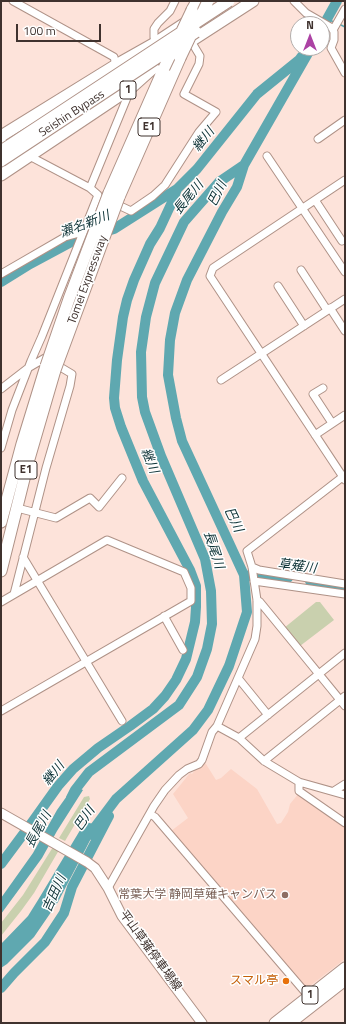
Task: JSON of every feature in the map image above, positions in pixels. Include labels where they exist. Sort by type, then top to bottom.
[{"type":"highway","name":"Tomei Expressway","points":[[1,571],[50,368],[69,299],[114,195],[208,1]]},
{"type":"highway","points":[[1,136],[116,65],[155,43],[219,1]]},
{"type":"highway","name":"Seishin Bypass","points":[[4,165],[194,32],[230,1]]},
{"type":"highway","name":"Seishin Bypass","points":[[1,151],[243,1]]},
{"type":"highway","name":"1","points":[[1,176],[131,88],[162,65],[194,32],[253,1]]},
{"type":"highway","name":"Tomei Expressway","points":[[114,195],[162,65],[194,6]]},
{"type":"highway","points":[[1,142],[111,72],[194,32]]},
{"type":"highway","name":"Tomei Expressway","points":[[1,522],[22,444],[50,368]]},
{"type":"highway","name":"1","points":[[297,1021],[312,1000],[345,968]]},
{"type":"highway","name":"1","points":[[275,1023],[345,980]]},
{"type":"main road","name":"平山草薙停車場線","points":[[1,812],[95,868],[108,888],[122,916],[202,1023]]},
{"type":"street","points":[[13,1],[114,57],[116,65]]},
{"type":"street","points":[[162,65],[155,43],[154,29],[170,11],[175,1]]},
{"type":"street","points":[[294,1],[301,9],[333,29]]},
{"type":"street","points":[[344,68],[331,48],[334,40],[333,29],[345,9]]},
{"type":"street","points":[[1,142],[31,156],[90,188],[98,195],[131,211],[165,185],[199,132],[216,112],[184,94],[198,64],[200,56],[194,32]]},
{"type":"street","points":[[90,188],[131,88]]},
{"type":"street","points":[[318,139],[345,120]]},
{"type":"street","points":[[267,156],[345,272]]},
{"type":"street","points":[[108,888],[165,790],[179,775],[187,769],[199,764],[202,760],[212,732],[255,639],[257,626],[257,600],[252,567],[247,551],[344,477],[210,276],[213,268],[345,180]]},
{"type":"street","points":[[1,448],[12,410],[28,368],[98,195]]},
{"type":"street","points":[[315,200],[342,241]]},
{"type":"street","points":[[1,274],[64,237],[83,232]]},
{"type":"street","points":[[301,270],[345,331]]},
{"type":"street","points":[[278,286],[304,326]]},
{"type":"street","points":[[221,380],[345,299]]},
{"type":"street","points":[[1,389],[28,368],[45,358],[72,374],[14,594]]},
{"type":"street","points":[[323,388],[313,394],[332,423]]},
{"type":"street","points":[[315,435],[345,415]]},
{"type":"street","points":[[21,508],[56,518],[90,498],[98,508],[122,478]]},
{"type":"street","points":[[1,602],[107,540],[184,572],[191,588],[191,601],[1,711]]},
{"type":"street","points":[[24,557],[122,721]]},
{"type":"street","points":[[252,567],[260,570],[345,584]]},
{"type":"street","points":[[254,581],[345,594]]},
{"type":"street","points":[[257,600],[319,674],[343,698],[345,706]]},
{"type":"street","points":[[164,616],[183,650]]},
{"type":"street","points":[[239,738],[345,653]]},
{"type":"street","points":[[238,678],[268,715]]},
{"type":"street","points":[[264,761],[343,698]]},
{"type":"street","points":[[216,726],[239,738],[264,761],[299,782],[345,795]]},
{"type":"street","points":[[299,782],[299,791],[345,823]]},
{"type":"street","points":[[334,791],[345,784]]},
{"type":"street","points":[[150,814],[155,817],[312,1000]]},
{"type":"shaded area","name":"常葉大学 静岡草薙キャンパス","points":[[203,762],[206,764],[216,780],[221,778],[231,769],[257,789],[277,824],[281,823],[288,812],[290,804],[299,793],[345,825],[345,959],[306,989],[171,831],[188,818],[173,794],[190,773],[192,774]]},
{"type":"green space","points":[[316,602],[320,602],[334,620],[300,646],[284,628]]},
{"type":"green space","points":[[89,796],[90,799],[65,841],[59,838],[84,797]]},
{"type":"green space","points":[[53,847],[59,850],[34,893],[1,936],[1,923],[23,895]]},
{"type":"water","points":[[74,786],[83,790],[42,858],[1,914],[1,898],[33,853],[57,810]]},
{"type":"water","points":[[85,822],[98,825],[58,902],[34,937],[1,968],[1,944],[28,916]]},
{"type":"waterway","name":"巴川","points":[[329,16],[337,1]]},
{"type":"waterway","name":"巴川","points":[[330,20],[334,22]]},
{"type":"waterway","points":[[339,24],[345,27]]},
{"type":"waterway","name":"継川","points":[[1,864],[58,786],[73,769],[98,748],[153,709],[165,696],[176,680],[186,659],[195,622],[196,586],[190,570],[143,481],[121,427],[115,408],[114,398],[117,360],[123,317],[134,280],[150,244],[160,228],[177,189],[197,169],[257,94],[302,56]]},
{"type":"waterway","name":"巴川","points":[[89,835],[116,799],[193,730],[208,710],[229,666],[247,612],[244,575],[182,441],[168,375],[170,340],[175,313],[187,280],[222,212],[237,187],[244,165],[306,56]]},
{"type":"waterway","name":"長尾川","points":[[71,798],[75,790],[89,772],[179,705],[197,677],[207,649],[212,624],[211,591],[205,559],[161,456],[145,412],[142,397],[141,352],[146,317],[155,283],[184,222],[219,182],[244,165]]},
{"type":"waterway","name":"瀬名新川","points":[[1,282],[30,264],[71,242],[114,229],[177,189]]},
{"type":"waterway","name":"草薙川","points":[[244,575],[288,578]]},
{"type":"waterway","name":"草薙川","points":[[310,581],[345,589]]},
{"type":"waterway","name":"吉田川","points":[[1,988],[45,942],[64,913],[72,887],[109,816]]},
{"type":"place","name":"常葉大学 静岡草薙キャンパス","points":[[285,895]]},
{"type":"place","name":"スマル亭","points":[[286,981]]}]
